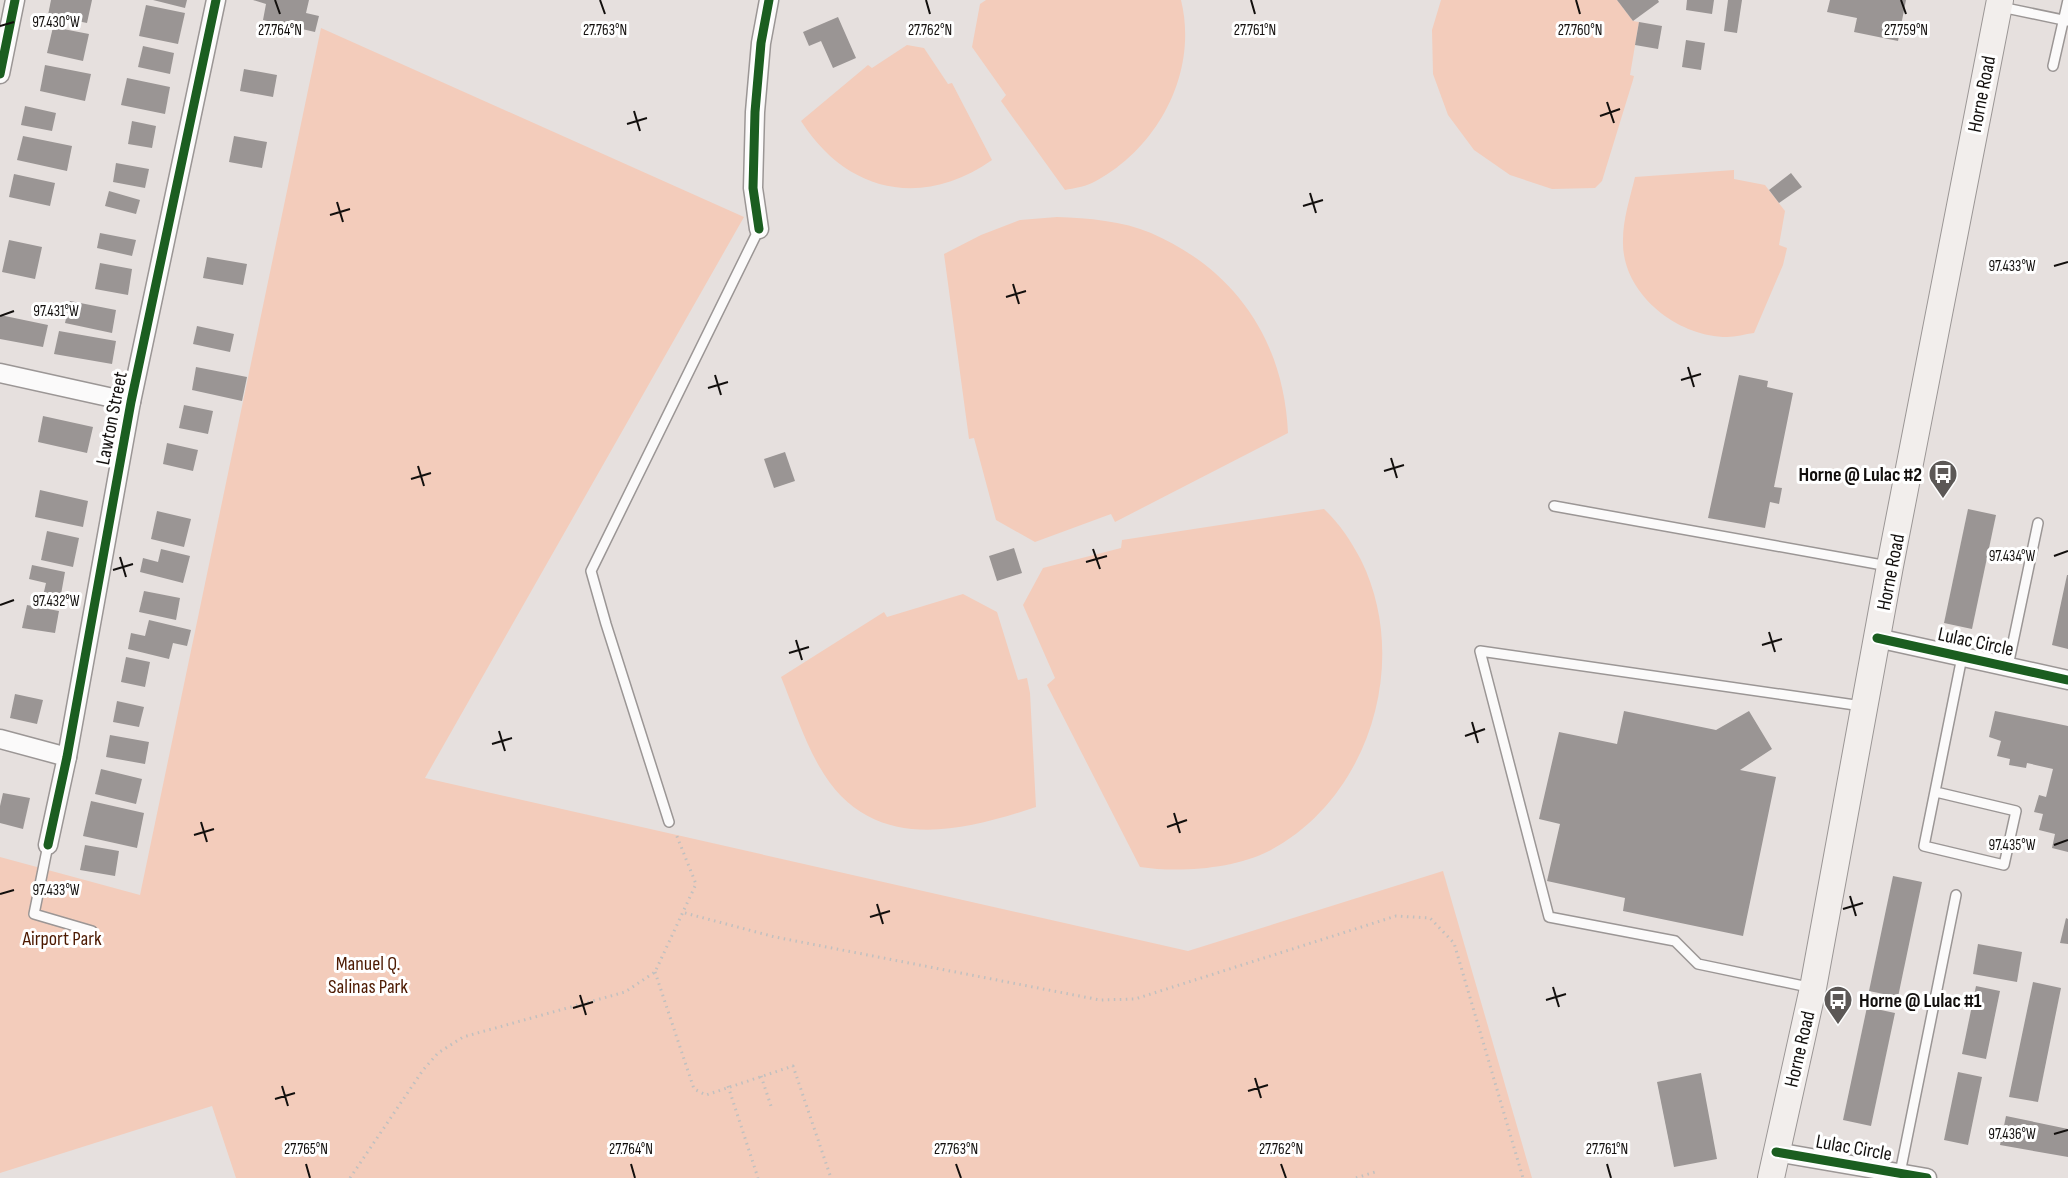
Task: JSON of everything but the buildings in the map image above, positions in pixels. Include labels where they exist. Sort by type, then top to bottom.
[{"type":"main road","name":"Horne Road","points":[[1771,1178],[1813,988],[1890,566],[1999,3]]},
{"type":"street","points":[[0,74],[15,0]]},
{"type":"street","name":"Lawton Street","points":[[48,845],[67,757],[131,402],[216,0]]},
{"type":"street","points":[[759,230],[753,188],[755,112],[761,43],[769,0]]},
{"type":"street","points":[[0,373],[131,402]]},
{"type":"street","name":"Lulac Circle","points":[[1877,639],[2068,680]]},
{"type":"street","points":[[0,739],[67,757]]},
{"type":"street","name":"Lulac Circle","points":[[1776,1152],[1927,1178]]},
{"type":"lane","points":[[2053,66],[2066,20],[2068,0]]},
{"type":"lane","points":[[1999,3],[2066,20]]},
{"type":"lane","points":[[669,822],[591,571],[759,230]]},
{"type":"lane","points":[[1554,506],[1890,566]]},
{"type":"lane","points":[[2008,666],[2038,523]]},
{"type":"lane","points":[[1813,988],[1698,964],[1675,940],[1549,917],[1480,651],[1864,706]]},
{"type":"lane","points":[[1936,792],[2016,810],[2004,865],[1924,846],[1962,657]]},
{"type":"lane","points":[[48,845],[34,914],[92,931]]},
{"type":"lane","points":[[1897,1174],[1956,895]]},
{"type":"path","points":[[350,1178],[423,1070],[438,1053],[463,1037],[625,992],[656,972],[685,913],[696,884],[686,862],[680,840],[669,822]]},
{"type":"path","points":[[685,913],[775,937],[1100,1000],[1136,999],[1396,916],[1430,918],[1454,943],[1523,1178]]},
{"type":"path","points":[[656,972],[694,1089],[706,1095],[793,1066],[831,1178]]},
{"type":"path","points":[[761,1076],[772,1109]]},
{"type":"path","points":[[728,1086],[758,1178]]},
{"type":"path","points":[[1356,1178],[1375,1172]]},
{"type":"green space","points":[[986,0],[1181,0],[1185,27],[1184,55],[1178,81],[1168,106],[1136,151],[1115,169],[1092,183],[1065,190],[1001,101],[1006,95],[972,47],[980,4]]},
{"type":"green space","points":[[1441,0],[1617,0],[1633,21],[1639,22],[1630,75],[1634,76],[1633,80],[1602,181],[1595,188],[1552,189],[1510,175],[1474,150],[1448,115],[1433,74],[1432,30]]},
{"type":"green space","name":"Manuel Q. Salinas Park","points":[[321,28],[744,217],[425,778],[1188,951],[1443,871],[1532,1178],[236,1178],[212,1106],[0,1173],[0,857],[140,895]]},
{"type":"green space","points":[[907,45],[924,48],[948,84],[952,83],[992,160],[966,175],[939,185],[913,188],[888,186],[863,178],[840,164],[820,145],[801,121],[868,65],[872,68]]},
{"type":"green space","points":[[1734,170],[1734,179],[1765,185],[1785,211],[1779,245],[1787,248],[1783,265],[1754,333],[1727,337],[1708,335],[1689,329],[1655,308],[1631,278],[1625,259],[1623,232],[1635,177]]},
{"type":"green space","points":[[1057,217],[1105,221],[1151,233],[1181,248],[1208,267],[1231,288],[1250,312],[1277,368],[1288,433],[1115,522],[1111,514],[1035,542],[996,520],[974,438],[969,439],[944,254],[981,235],[1020,220]]},
{"type":"green space","points":[[1324,509],[1345,533],[1361,560],[1376,599],[1382,641],[1380,682],[1372,724],[1356,762],[1333,797],[1304,827],[1269,851],[1223,866],[1171,870],[1140,867],[1047,685],[1055,678],[1023,605],[1043,568],[1121,548],[1122,540]]},
{"type":"green space","points":[[963,594],[997,612],[1018,680],[1027,678],[1030,693],[1036,807],[1006,817],[945,829],[916,829],[888,824],[862,813],[839,794],[813,755],[781,677],[884,612],[887,617]]},
{"type":"cycle path","points":[[0,74],[15,0]]},
{"type":"cycle path","points":[[48,845],[67,757],[131,402],[216,0]]},
{"type":"cycle path","points":[[759,229],[753,188],[755,112],[761,43],[769,0]]},
{"type":"cycle path","points":[[1877,638],[2068,680]]},
{"type":"cycle path","points":[[1776,1152],[1927,1178]]},
{"type":"place","name":"Horne @ Lulac #2","points":[[1943,500]]},
{"type":"place","name":"Horne @ Lulac #1","points":[[1838,1026]]},
{"type":"park label","name":"Airport Park","points":[[62,938]]}]
